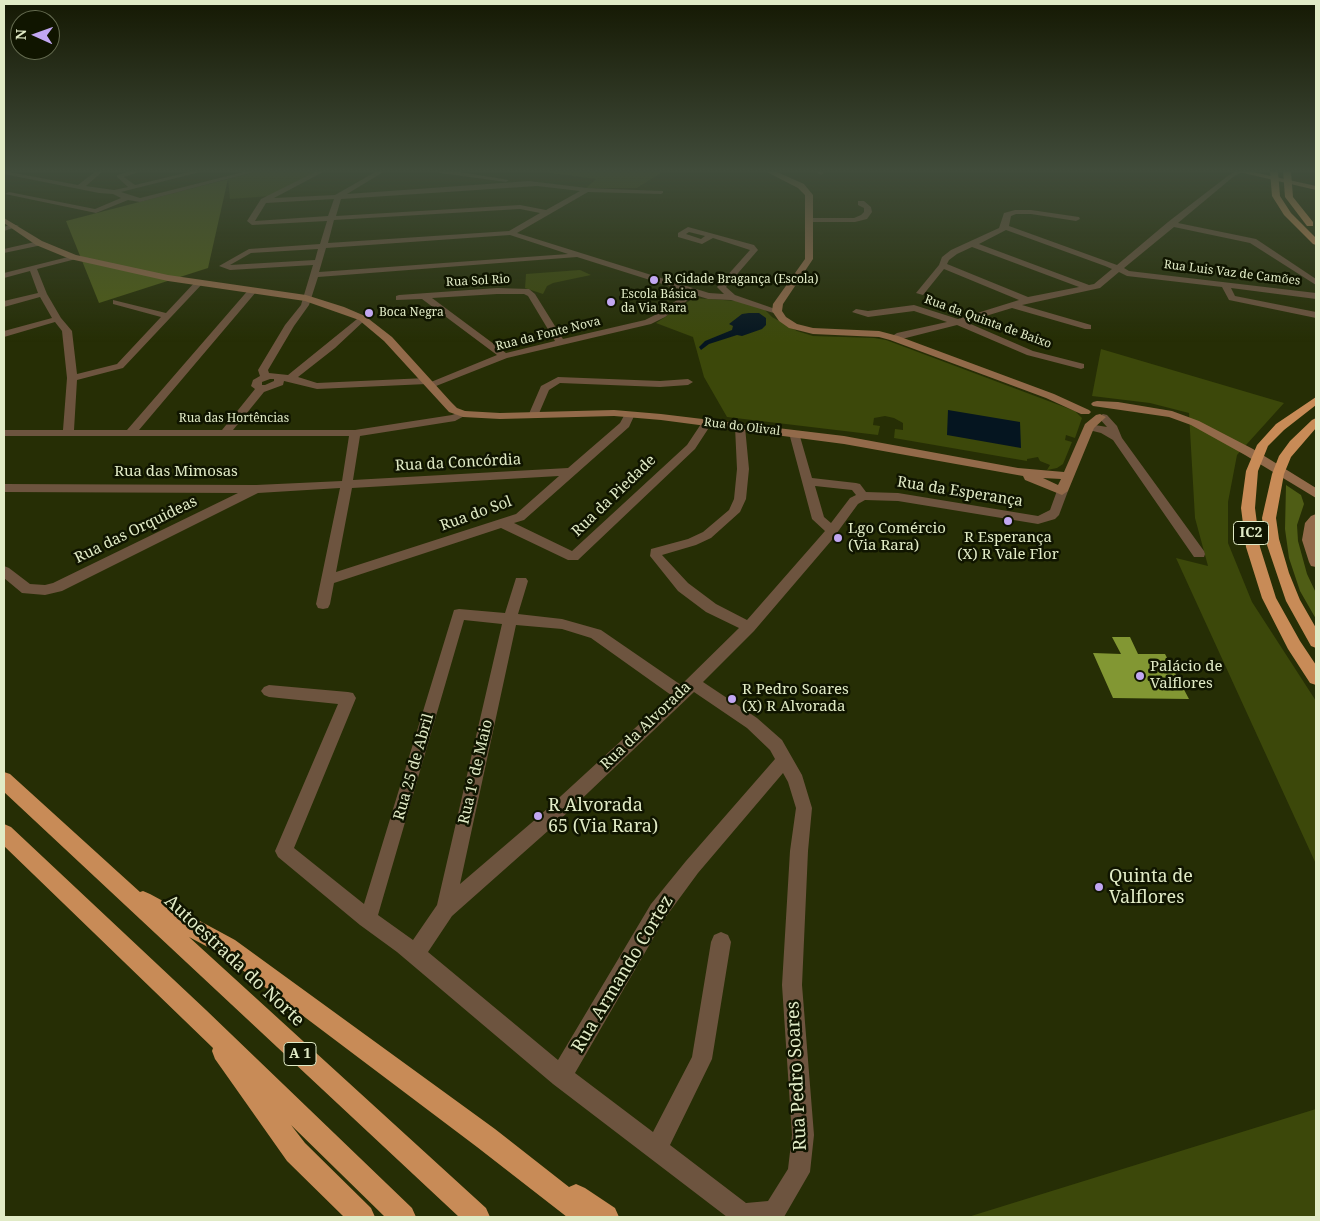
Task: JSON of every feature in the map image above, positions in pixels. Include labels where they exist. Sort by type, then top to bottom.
[{"type":"highway","points":[[1301,228],[1316,242]]},
{"type":"highway","name":"IC2","points":[[1316,400],[1286,422],[1263,445],[1252,471],[1248,508],[1253,547],[1265,589],[1294,645],[1316,678]]},
{"type":"highway","name":"IC2","points":[[1316,422],[1285,456],[1278,474],[1269,518],[1272,539],[1282,573],[1293,601],[1316,642]]},
{"type":"highway","name":"Autoestrada do Norte","points":[[4,780],[477,1217]]},
{"type":"highway","points":[[4,833],[403,1217]]},
{"type":"highway","points":[[124,891],[228,947],[486,1138],[586,1217]]},
{"type":"highway","points":[[198,1018],[296,1152],[362,1217]]},
{"type":"highway","points":[[486,1138],[606,1217]]},
{"type":"street","points":[[18,228],[39,243],[73,257],[168,278],[306,298],[342,309],[362,318],[388,339],[453,410],[463,414]]},
{"type":"street","points":[[261,389],[255,384],[258,380],[265,377],[262,370],[305,305],[328,228]]},
{"type":"street","points":[[511,233],[520,228]]},
{"type":"street","points":[[777,311],[779,304],[809,259],[809,228]]},
{"type":"street","points":[[920,293],[943,265],[945,259],[954,252],[1003,228]]},
{"type":"street","name":"Rua Luis Vaz de Camões","points":[[1008,228],[1127,273],[1316,296]]},
{"type":"street","points":[[894,338],[958,322],[1010,304],[1097,286],[1116,268],[1166,228]]},
{"type":"street","points":[[1190,228],[1253,241],[1316,283]]},
{"type":"street","points":[[317,262],[230,268],[223,266],[249,251],[511,233],[708,296],[732,298],[777,311],[782,319],[803,330],[879,334],[894,338],[1096,412],[1113,428],[1117,438],[1199,554]]},
{"type":"street","points":[[711,236],[755,249],[721,287],[732,298]]},
{"type":"street","points":[[4,251],[39,243]]},
{"type":"street","points":[[973,244],[1088,288]]},
{"type":"street","points":[[313,275],[582,255]]},
{"type":"street","points":[[4,275],[73,257]]},
{"type":"street","points":[[943,265],[1027,300]]},
{"type":"street","points":[[33,268],[43,294],[66,331],[72,378],[68,432]]},
{"type":"street","points":[[72,378],[120,366],[200,283]]},
{"type":"street","points":[[1226,286],[1232,298],[1316,315]]},
{"type":"street","points":[[130,433],[253,290]]},
{"type":"street","name":"Rua Sol Rio","points":[[399,298],[497,291],[526,291],[531,294],[561,343]]},
{"type":"street","name":"Rua da Fonte Nova","points":[[265,377],[285,378],[317,386],[429,383],[504,356],[648,322],[662,315],[695,291]]},
{"type":"street","points":[[1291,310],[1297,293]]},
{"type":"street","points":[[4,304],[43,294]]},
{"type":"street","points":[[425,297],[504,356]]},
{"type":"street","points":[[116,302],[167,316]]},
{"type":"street","points":[[1010,304],[1088,327]]},
{"type":"street","name":"Rua da Quinta de Baixo","points":[[856,312],[868,314],[914,308],[958,322],[1030,353],[1081,366]]},
{"type":"street","points":[[226,432],[261,389],[273,387],[332,346],[362,318]]},
{"type":"street","points":[[4,334],[57,319]]},
{"type":"street","points":[[533,416],[545,388],[558,380],[660,384],[688,382]]},
{"type":"street","points":[[1096,412],[1138,408],[1172,414],[1225,439],[1316,494]]},
{"type":"street","points":[[1062,491],[1096,412]]},
{"type":"street","name":"Rua do Olival","points":[[463,414],[533,416],[595,413],[630,414],[844,440],[1018,472],[1068,476]]},
{"type":"street","name":"Rua das Hortências","points":[[4,433],[355,433],[454,418],[463,414]]},
{"type":"street","name":"Rua do Sol","points":[[328,580],[504,524],[520,517],[626,425],[630,414]]},
{"type":"street","name":"Rua da Piedade","points":[[504,524],[573,557],[691,447],[707,423]]},
{"type":"street","points":[[740,427],[743,469],[740,499],[734,512],[707,535],[692,542],[656,552],[656,556],[683,587],[711,608],[749,628]]},
{"type":"street","points":[[1089,427],[1104,430],[1117,438]]},
{"type":"street","points":[[322,604],[347,484],[355,433]]},
{"type":"street","points":[[794,433],[818,519],[832,530]]},
{"type":"street","name":"Rua da Concórdia","points":[[347,484],[571,472]]},
{"type":"street","name":"Rua do Olival","points":[[1018,472],[1062,491]]},
{"type":"street","name":"Rua da Esperança","points":[[807,481],[856,487],[859,499],[898,497],[1029,520],[1038,520],[1051,516],[1055,512],[1062,491]]},
{"type":"street","name":"Rua das Mimosas","points":[[4,488],[256,489],[347,484]]},
{"type":"street","name":"Rua das Orquideas","points":[[4,571],[27,588],[45,590],[57,587],[256,489]]},
{"type":"street","name":"Rua da Alvorada","points":[[445,909],[543,824],[749,628],[859,499]]},
{"type":"street","points":[[1316,519],[1312,523],[1309,540],[1316,562]]},
{"type":"street","name":"Rua 1º de Maio","points":[[415,955],[445,909],[510,620],[521,581]]},
{"type":"street","name":"Rua Pedro Soares","points":[[269,691],[348,698],[284,851],[367,918],[404,945],[561,1076],[743,1215],[774,1212],[799,1172],[804,1135],[792,985],[798,851],[804,808],[796,780],[785,759],[776,745],[752,723],[687,688],[596,634],[562,624],[459,614]]},
{"type":"street","name":"Rua 25 de Abril","points":[[367,918],[376,897],[459,614]]},
{"type":"street","name":"Rua Armando Cortez","points":[[561,1076],[658,911],[692,867],[785,759]]},
{"type":"street","points":[[656,1150],[702,1059],[721,942]]},
{"type":"green space","points":[[69,228],[217,228],[208,268],[99,303]]},
{"type":"green space","points":[[580,270],[591,275],[553,283],[547,286],[543,294],[525,288],[526,274]]},
{"type":"green space","points":[[694,298],[737,301],[764,309],[772,317],[797,331],[813,336],[886,340],[1075,411],[1082,418],[1075,438],[1066,435],[1065,440],[1072,442],[1063,464],[1057,468],[1047,470],[1050,465],[1040,461],[1038,457],[1027,459],[1027,461],[894,438],[895,429],[903,430],[903,423],[885,416],[874,418],[873,425],[880,426],[878,435],[727,417],[704,377],[693,337],[656,323]]},
{"type":"green space","points":[[1101,349],[1284,403],[1237,455],[1228,502],[1228,543],[1252,602],[1316,701],[1316,864],[1176,558],[1208,566],[1195,518],[1189,413],[1150,403],[1092,396]]},
{"type":"green space","points":[[1286,485],[1301,495],[1304,504],[1297,525],[1298,541],[1307,574],[1316,593],[1316,619],[1300,591],[1289,558],[1285,529]]},
{"type":"green space","points":[[1316,1109],[1316,1217],[968,1217]]},
{"type":"water","points":[[759,313],[766,318],[766,325],[762,329],[742,336],[737,335],[709,344],[701,350],[699,347],[705,341],[732,330],[733,326],[729,324],[742,314]]},
{"type":"water","points":[[948,410],[1020,422],[1021,448],[947,435]]},
{"type":"building","name":"Palácio de Valflores","points":[[1112,637],[1130,637],[1138,654],[1165,654],[1189,699],[1113,698],[1093,653],[1121,654]]},
{"type":"place","name":"R Cidade Bragança (Escola)","points":[[654,280]]},
{"type":"place","name":"Escola Básica da Via Rara","points":[[611,302]]},
{"type":"place","name":"Boca Negra","points":[[369,313]]},
{"type":"place","name":"R Esperança (X) R Vale Flor","points":[[1008,521]]},
{"type":"place","name":"Lgo Comércio (Via Rara)","points":[[838,538]]},
{"type":"place","name":"Palácio de Valflores","points":[[1140,676]]},
{"type":"place","name":"R Pedro Soares (X) R Alvorada","points":[[732,699]]},
{"type":"place","name":"R Alvorada 65 (Via Rara)","points":[[538,816]]},
{"type":"place","name":"Quinta de Valflores","points":[[1099,887]]}]
